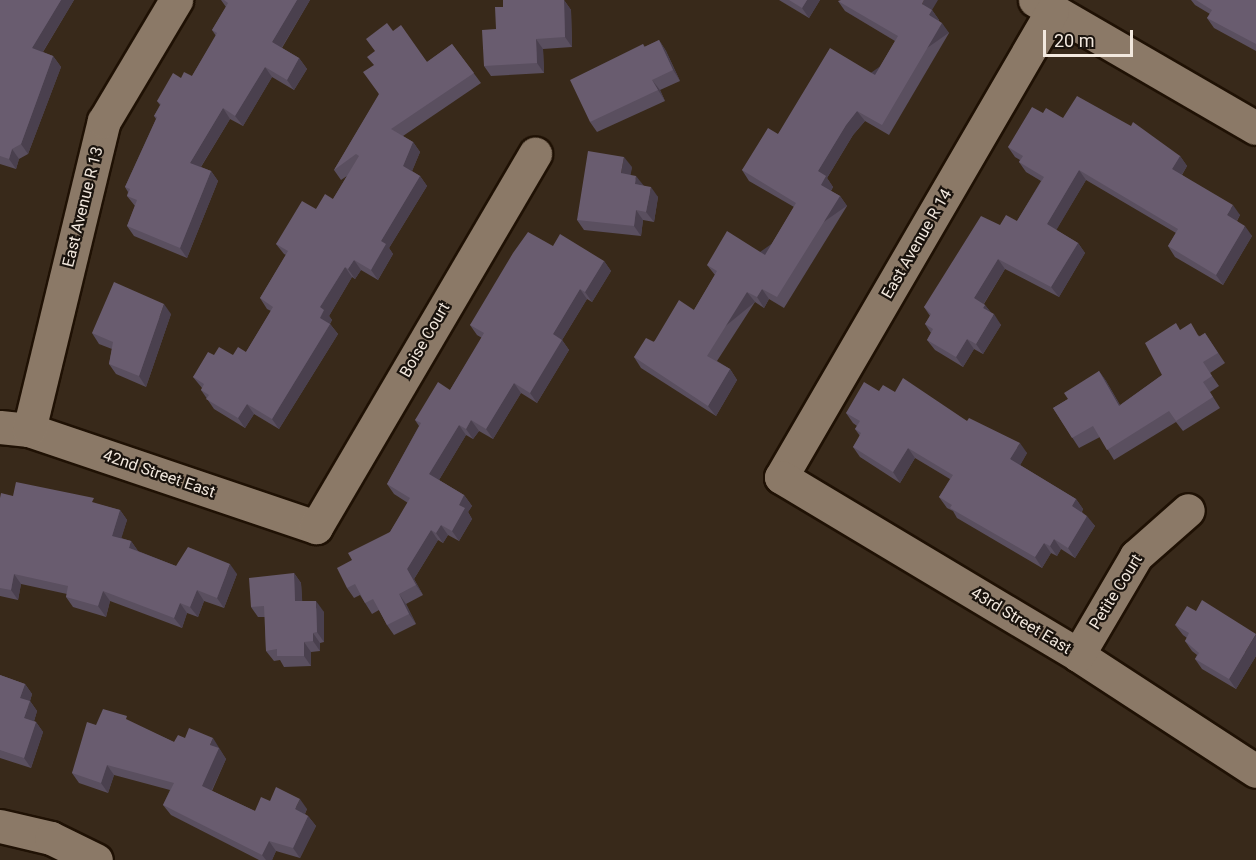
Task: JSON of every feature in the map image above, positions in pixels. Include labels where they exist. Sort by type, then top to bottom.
[{"type":"street","name":"East Avenue R 13","points":[[15,428],[104,121],[176,0]]},
{"type":"street","points":[[1043,5],[1256,128]]},
{"type":"street","name":"East Avenue R 14","points":[[781,477],[1043,5]]},
{"type":"street","name":"Boise Court","points":[[316,527],[534,154]]},
{"type":"street","name":"42nd Street East","points":[[15,428],[316,527]]},
{"type":"street","name":"43rd Street East","points":[[781,477],[1078,655],[1256,771]]},
{"type":"street","name":"Petite Court","points":[[1078,655],[1136,556],[1188,510]]},
{"type":"street","points":[[0,826],[51,838],[96,860]]},
{"type":"building","points":[[0,0],[61,0],[32,48],[53,56],[21,144],[12,149],[9,159],[0,156]]},
{"type":"building","points":[[224,0],[297,0],[272,42],[299,58],[287,80],[265,67],[235,116],[223,108],[190,163],[211,171],[180,248],[127,226],[137,200],[127,196],[130,189],[125,187],[157,117],[154,116],[161,104],[157,101],[173,73],[181,78],[184,72],[192,76],[217,33],[212,30],[228,3]]},
{"type":"building","points":[[503,0],[564,0],[565,37],[536,39],[537,63],[484,66],[482,30],[496,29],[495,7],[503,7]]},
{"type":"building","points":[[789,0],[807,0],[802,8]]},
{"type":"building","points":[[924,0],[922,4],[932,10],[929,15],[942,23],[882,125],[857,111],[846,125],[818,171],[826,176],[821,185],[840,196],[777,297],[762,289],[757,297],[747,292],[707,356],[730,369],[708,406],[634,357],[646,338],[654,342],[679,300],[694,310],[717,271],[707,265],[727,231],[765,255],[796,203],[742,170],[768,128],[778,134],[830,48],[875,75],[898,36],[838,1]]},
{"type":"building","points":[[1196,0],[1256,0],[1256,44],[1207,18],[1212,10]]},
{"type":"building","points":[[387,23],[393,31],[401,25],[427,62],[452,44],[474,73],[391,129],[413,142],[403,166],[420,176],[381,241],[386,244],[371,270],[354,260],[348,269],[345,267],[320,307],[324,310],[320,318],[330,324],[272,419],[247,404],[238,418],[206,399],[209,395],[201,390],[204,384],[193,377],[208,352],[214,355],[219,347],[233,355],[238,347],[246,352],[273,307],[260,298],[288,251],[276,244],[302,201],[316,209],[325,194],[333,199],[359,156],[356,154],[334,170],[379,94],[363,72],[374,65],[367,57],[375,51],[366,39]]},
{"type":"building","points":[[659,40],[673,70],[652,80],[658,90],[590,122],[570,80],[643,44],[644,47]]},
{"type":"building","points":[[1077,96],[1131,126],[1133,122],[1180,156],[1172,169],[1233,205],[1227,215],[1245,226],[1216,275],[1168,246],[1178,229],[1079,170],[1047,224],[1078,243],[1051,287],[998,259],[974,298],[985,305],[983,308],[994,314],[976,344],[967,339],[956,357],[927,340],[933,329],[925,324],[931,314],[924,307],[981,216],[1000,225],[1006,215],[1017,221],[1044,177],[1019,162],[1023,156],[1008,147],[1032,107],[1043,113],[1046,108],[1063,118]]},
{"type":"building","points":[[588,151],[624,157],[621,173],[636,176],[635,184],[651,187],[646,212],[636,210],[634,226],[577,220]]},
{"type":"building","points":[[528,232],[553,246],[560,234],[604,261],[585,292],[580,289],[553,334],[562,340],[530,393],[514,383],[486,429],[471,420],[466,429],[459,425],[429,474],[464,495],[459,505],[465,508],[452,531],[441,525],[436,533],[431,530],[407,569],[416,585],[399,594],[409,614],[387,625],[373,599],[365,603],[355,584],[347,588],[337,568],[352,560],[348,553],[390,532],[410,498],[387,484],[421,423],[415,420],[438,382],[450,390],[484,333],[470,325]]},
{"type":"building","points":[[114,282],[164,304],[139,376],[109,364],[113,342],[92,333]]},
{"type":"building","points":[[1176,323],[1180,330],[1191,323],[1199,337],[1205,333],[1218,353],[1203,362],[1212,376],[1203,382],[1213,397],[1176,421],[1169,411],[1107,450],[1093,426],[1072,438],[1053,408],[1068,399],[1064,393],[1099,371],[1119,406],[1162,375],[1145,343]]},
{"type":"building","points":[[903,378],[967,421],[969,418],[1020,443],[1010,459],[1076,499],[1072,506],[1087,516],[1068,548],[1054,539],[1050,546],[1044,543],[1035,557],[950,508],[952,505],[939,497],[953,475],[908,448],[893,472],[853,447],[861,433],[855,429],[860,421],[846,413],[864,382],[879,391],[883,385],[895,392]]},
{"type":"building","points":[[16,482],[94,498],[92,502],[120,510],[112,536],[131,541],[129,548],[176,566],[188,547],[230,564],[217,598],[197,590],[190,607],[180,603],[174,618],[103,591],[98,606],[66,597],[68,586],[14,574],[11,590],[0,588],[0,498],[1,493],[13,496]]},
{"type":"building","points":[[294,573],[295,601],[316,601],[317,632],[313,633],[313,641],[304,642],[304,656],[277,656],[277,649],[266,651],[264,606],[251,607],[249,578]]},
{"type":"building","points":[[1202,600],[1256,634],[1229,679],[1195,659],[1199,653],[1185,641],[1189,633],[1175,625],[1187,606],[1196,611]]},
{"type":"building","points":[[0,675],[25,684],[20,698],[30,701],[24,718],[36,722],[24,758],[0,750]]},
{"type":"building","points":[[103,709],[127,716],[126,719],[174,742],[178,735],[185,738],[189,728],[213,738],[210,745],[219,748],[202,786],[255,811],[261,797],[270,801],[276,787],[300,799],[295,809],[308,816],[293,848],[269,841],[262,855],[163,805],[174,783],[107,765],[101,783],[72,773],[87,722],[96,725]]}]
